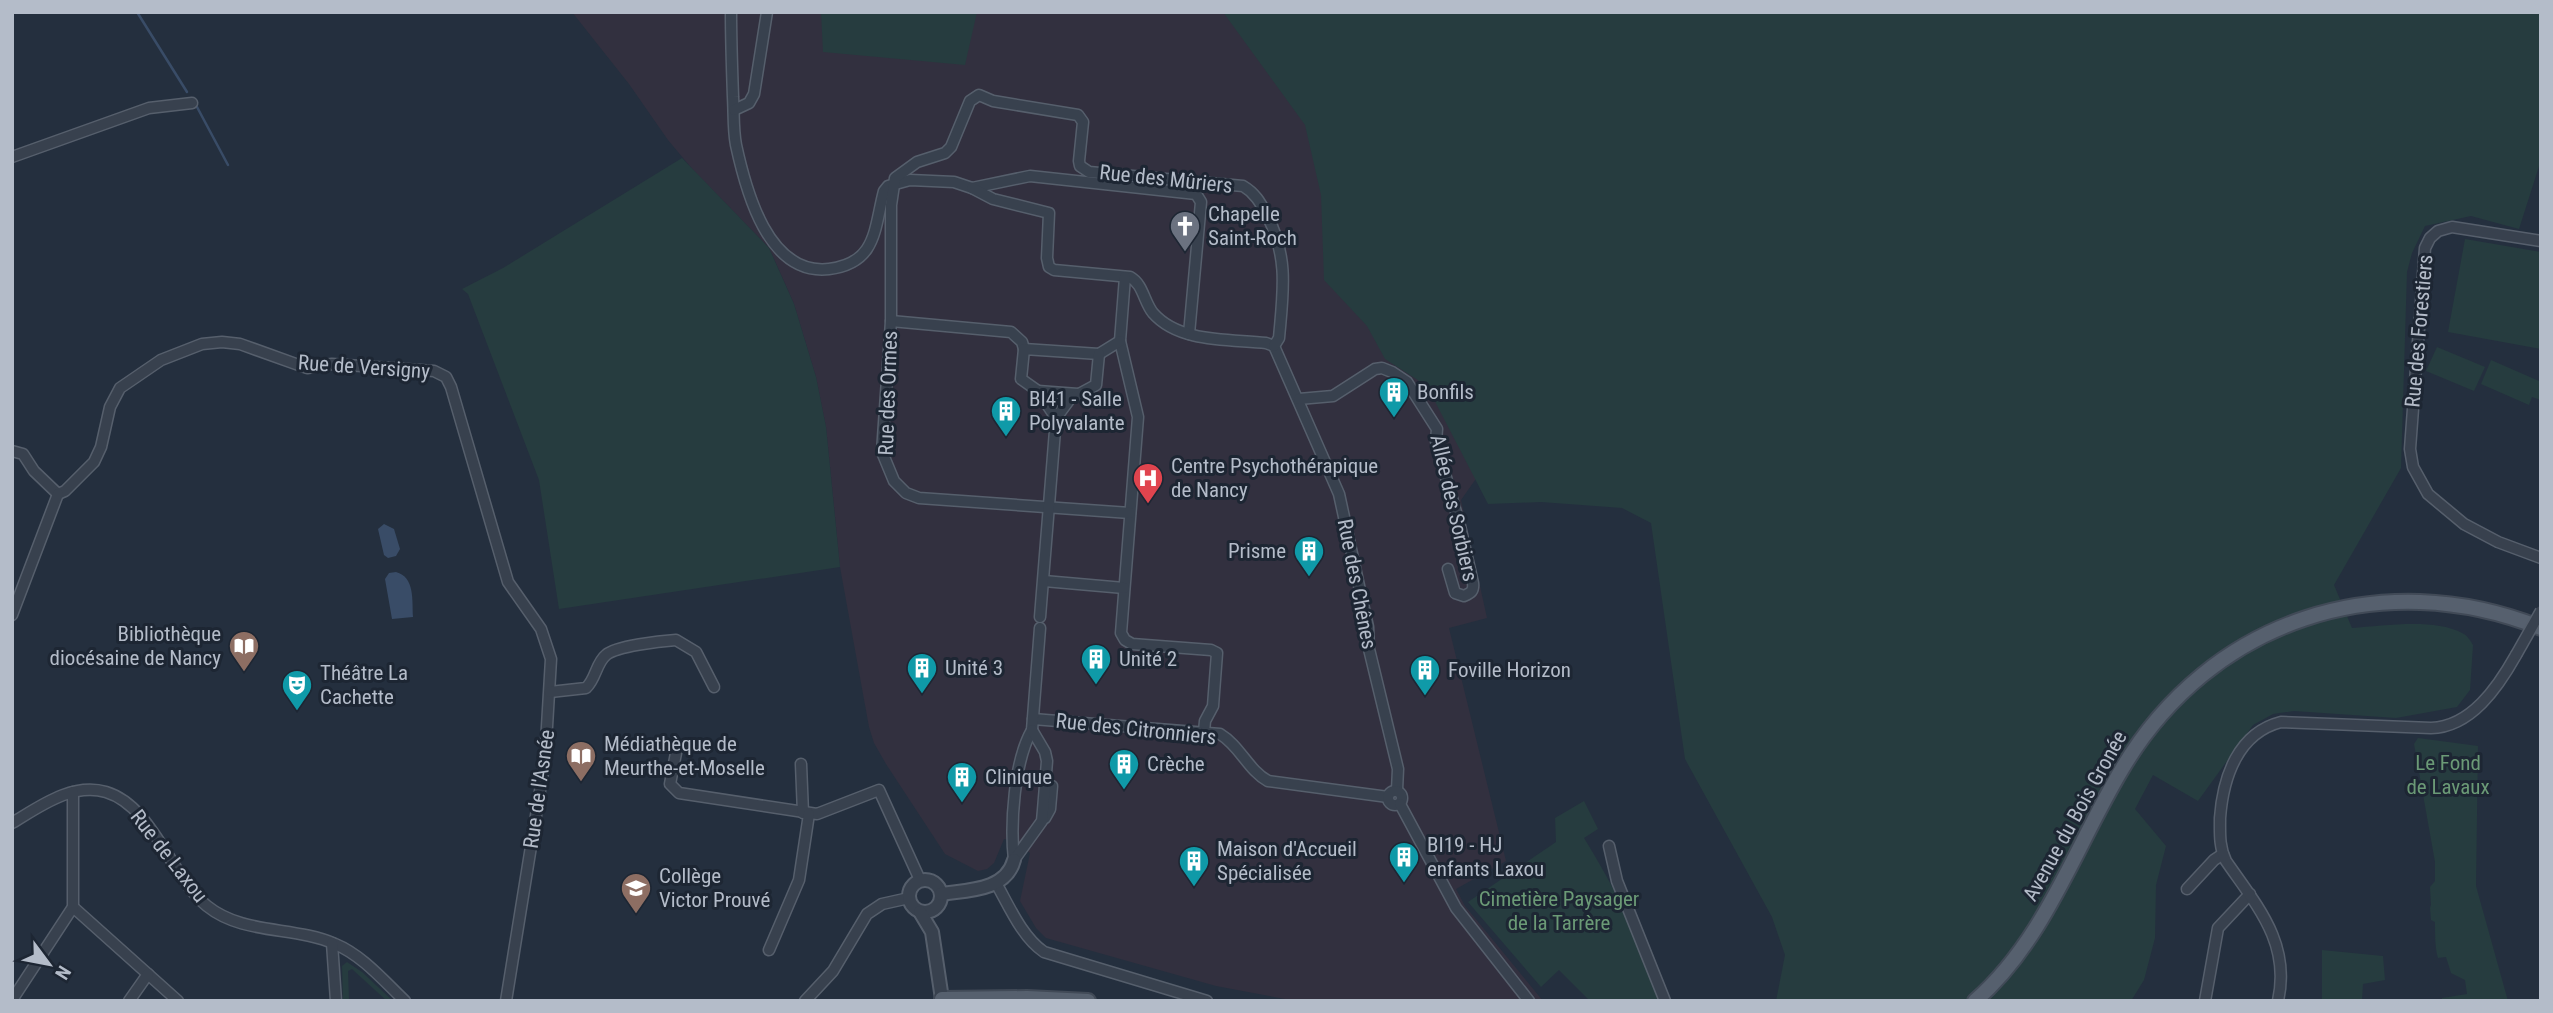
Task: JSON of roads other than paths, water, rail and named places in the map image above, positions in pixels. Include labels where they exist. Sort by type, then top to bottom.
[{"type":"main road","name":"Avenue du Bois Gronée","points":[[1975,1001],[2004,971],[2032,933],[2137,744],[2175,698],[2222,659],[2255,638],[2298,620],[2326,611],[2371,603],[2424,601],[2467,606],[2514,617],[2541,628]]},
{"type":"main road","name":"Avenue du Bois Gronée","points":[[1987,1001],[2018,967],[2049,921],[2146,745],[2186,699],[2232,661],[2303,626],[2375,610],[2435,610],[2465,614],[2502,623],[2541,638]]},
{"type":"main road","points":[[942,1000],[1027,998],[1088,1001]]},
{"type":"street","points":[[730,12],[736,144],[751,195],[770,239],[784,257],[814,270],[842,267],[854,261],[871,244],[884,191],[888,186],[910,180],[962,184],[993,199],[1049,213],[1049,267],[1059,271],[1135,279],[1146,304],[1160,320],[1189,334],[1274,346]]},
{"type":"street","points":[[734,110],[749,103],[754,94],[766,12]]},
{"type":"street","name":"Rue des Mûriers","points":[[894,184],[895,178],[909,166],[945,153],[951,147],[974,96],[1078,115],[1083,122],[1079,161],[1084,170],[1243,186],[1253,192],[1276,234],[1284,275],[1279,338],[1274,346]]},
{"type":"street","points":[[12,157],[149,108],[192,103]]},
{"type":"street","points":[[972,188],[1030,176],[1196,194],[1201,202],[1189,334]]},
{"type":"street","name":"Rue des Ormes","points":[[894,184],[891,205],[891,321],[882,452],[894,481],[906,493],[919,498],[1130,513]]},
{"type":"street","name":"Rue des Forestiers","points":[[2541,241],[2452,227],[2438,231],[2427,242],[2418,318],[2410,449],[2416,475],[2428,494],[2444,510],[2476,532],[2541,558]]},
{"type":"street","points":[[1125,277],[1120,341],[1138,417],[1121,634],[1129,643],[1211,650],[1217,653],[1213,706],[1205,721],[1204,732]]},
{"type":"street","points":[[891,321],[1011,332],[1022,342],[1024,349],[1021,379],[1038,391],[1056,418]]},
{"type":"street","points":[[1024,349],[1099,354],[1120,341]]},
{"type":"street","name":"Rue de Versigny","points":[[58,494],[65,491],[94,462],[101,447],[110,407],[121,388],[147,368],[186,349],[212,342],[232,342],[302,367],[332,364],[434,371],[446,377],[451,387],[509,587]]},
{"type":"street","name":"Rue des Chênes","points":[[1274,346],[1339,494],[1368,627],[1368,649],[1398,769],[1397,790]]},
{"type":"street","points":[[941,894],[996,883],[1009,872],[1014,859],[1042,821],[1047,761],[1045,752],[1032,730],[1032,719],[1056,418],[1070,399],[1096,385],[1099,354]]},
{"type":"street","name":"Allée des Sorbiers","points":[[1299,399],[1333,396],[1375,369],[1382,368],[1392,372],[1406,382],[1437,429],[1438,451],[1473,583],[1471,593],[1464,596],[1455,593],[1448,569]]},
{"type":"street","points":[[1038,391],[1078,394]]},
{"type":"street","points":[[12,451],[23,454],[34,471],[58,494],[12,615]]},
{"type":"street","points":[[1044,581],[1124,588]]},
{"type":"street","name":"Rue de l'Asnée","points":[[506,1001],[545,760],[551,659],[546,639],[535,620],[509,587]]},
{"type":"street","points":[[2278,1001],[2282,976],[2281,957],[2269,925],[2223,854],[2220,827],[2222,799],[2226,779],[2241,750],[2259,732],[2277,723],[2417,728],[2445,727],[2467,717],[2481,704],[2516,655],[2541,611]]},
{"type":"street","points":[[550,692],[586,688],[609,653],[676,640],[696,652],[714,687]]},
{"type":"street","name":"Rue des Citronniers","points":[[1032,719],[1220,734],[1256,773],[1268,781],[1388,797]]},
{"type":"street","points":[[1014,859],[1012,844],[1018,768],[1025,741],[1032,730]]},
{"type":"street","points":[[677,748],[670,784],[679,793],[806,813],[826,811],[879,790],[920,880]]},
{"type":"street","points":[[769,950],[799,880],[806,813],[801,764]]},
{"type":"street","name":"Rue de Laxou","points":[[12,824],[54,799],[73,792],[100,790],[116,796],[141,817],[196,895],[214,912],[238,922],[332,943]]},
{"type":"street","points":[[1400,804],[1392,804],[1389,793],[1397,790],[1403,796],[1400,804],[1456,908],[1529,1001]]},
{"type":"street","points":[[12,1000],[73,907],[73,792]]},
{"type":"street","points":[[1609,846],[1617,881],[1665,1001]]},
{"type":"street","points":[[2187,889],[2223,854]]},
{"type":"street","points":[[932,932],[941,894],[932,881],[920,880],[911,887],[909,898],[932,932],[942,1000]]},
{"type":"street","points":[[996,883],[1026,934],[1035,946],[1044,952],[1207,1001]]},
{"type":"street","points":[[2205,1001],[2218,928],[2250,894]]},
{"type":"street","points":[[804,1001],[833,971],[867,914],[882,904],[909,898]]},
{"type":"street","points":[[73,907],[178,1001]]},
{"type":"street","points":[[920,912],[936,908]]},
{"type":"street","points":[[332,943],[336,1001]]},
{"type":"street","points":[[332,943],[357,958],[405,1001]]},
{"type":"street","points":[[129,1001],[148,974]]},
{"type":"water","points":[[384,524],[394,529],[400,549],[396,556],[388,558],[384,555],[378,529]]},
{"type":"water","points":[[396,572],[407,579],[409,584],[413,617],[392,619],[385,579],[389,573]]},
{"type":"waterway","points":[[137,12],[187,92]]},
{"type":"waterway","points":[[197,107],[228,165]]},
{"type":"place","name":"Chapelle Saint-Roch","points":[[1185,253]]},
{"type":"place","name":"Bonfils","points":[[1394,419]]},
{"type":"place","name":"BI41 - Salle Polyvalante","points":[[1006,438]]},
{"type":"place","name":"Centre Psychothérapique de Nancy","points":[[1148,505]]},
{"type":"place","name":"Prisme","points":[[1309,578]]},
{"type":"place","name":"Bibliothèque diocésaine de Nancy","points":[[244,673]]},
{"type":"place","name":"Unité 2","points":[[1096,686]]},
{"type":"place","name":"Unité 3","points":[[922,695]]},
{"type":"place","name":"Foville Horizon","points":[[1425,697]]},
{"type":"place","name":"Théâtre La Cachette","points":[[297,712]]},
{"type":"place","name":"Médiathèque de Meurthe-et-Moselle","points":[[581,783]]},
{"type":"place","name":"Crèche","points":[[1124,791]]},
{"type":"place","name":"Clinique","points":[[962,804]]},
{"type":"place","name":"BI19 - HJ enfants Laxou","points":[[1404,884]]},
{"type":"place","name":"Maison d'Accueil Spécialisée","points":[[1194,888]]},
{"type":"place","name":"Collège Victor Prouvé","points":[[636,915]]},
{"type":"park label","name":"Le Fond de Lavaux","points":[[2448,775]]},
{"type":"park label","name":"Cimetière Paysager de la Tarrère","points":[[1559,911]]}]
